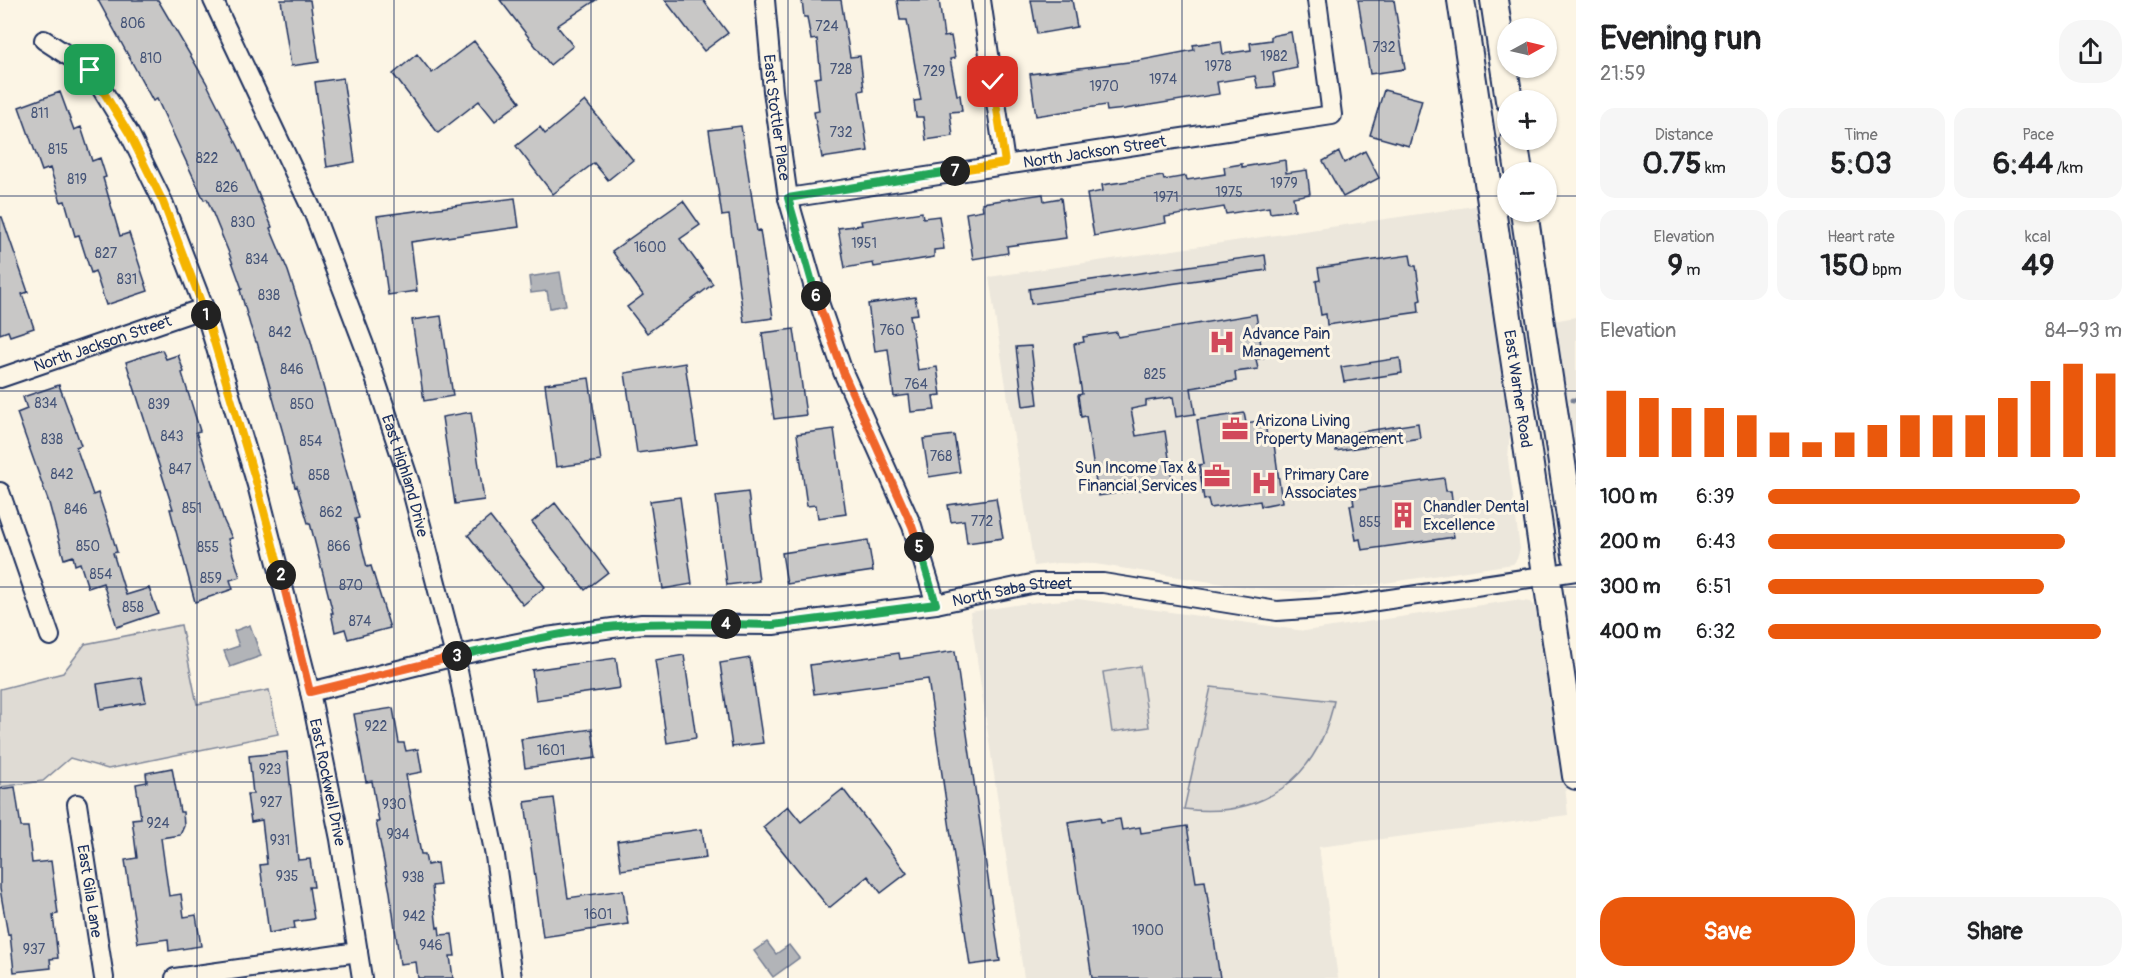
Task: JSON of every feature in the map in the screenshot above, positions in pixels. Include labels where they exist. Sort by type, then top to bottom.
[{"type":"main road","name":"East Warner Road","points":[[1461,0],[1576,776]]},
{"type":"main road","points":[[1476,0],[1480,27],[1487,40],[1497,49]]},
{"type":"main road","points":[[1494,0],[1497,20]]},
{"type":"main road","name":"East Warner Road","points":[[1526,222],[1576,556]]},
{"type":"street","name":"East Highland Drive","points":[[213,0],[314,214],[364,345],[410,483],[455,656],[495,856],[512,978]]},
{"type":"street","name":"East Stottler Place","points":[[765,0],[773,90],[788,198],[814,288],[843,372],[912,526],[936,604]]},
{"type":"street","points":[[981,0],[1005,163]]},
{"type":"street","name":"North Jackson Street","points":[[788,198],[1005,163],[1332,115],[1317,0]]},
{"type":"street","name":"East Rockwell Drive","points":[[44,40],[90,70],[130,135],[163,202],[204,308],[257,485],[310,692],[340,839],[362,978]]},
{"type":"street","name":"North Jackson Street","points":[[0,378],[204,308]]},
{"type":"street","points":[[0,492],[50,636]]},
{"type":"street","name":"North Saba Street","points":[[310,692],[455,656],[547,637],[642,624],[773,625],[936,604],[1036,583],[1103,583],[1277,611],[1337,607],[1576,571]]},
{"type":"street","name":"East Gila Lane","points":[[78,804],[104,978]]},
{"type":"street","points":[[175,978],[358,952]]},
{"type":"shaded area","points":[[1481,205],[1511,413],[1508,459],[1520,549],[1513,564],[1365,586],[1301,592],[1250,588],[1095,564],[1057,563],[1034,566],[989,277]]},
{"type":"shaded area","points":[[560,272],[566,305],[550,308],[547,291],[531,293],[529,277]]},
{"type":"shaded area","points":[[1576,317],[1576,475],[1553,321]]},
{"type":"shaded area","points":[[1078,599],[1305,631],[1515,600],[1531,602],[1540,613],[1563,765],[1568,815],[1319,847],[1338,978],[1024,978],[970,612],[1028,603]]},
{"type":"shaded area","points":[[181,625],[197,704],[269,690],[278,734],[108,769],[70,758],[43,781],[0,787],[0,689],[63,673],[85,644]]},
{"type":"shaded area","points":[[250,625],[261,656],[230,667],[224,651],[239,646],[234,631]]},
{"type":"shaded area","points":[[1140,666],[1149,727],[1112,732],[1103,672]]},
{"type":"shaded area","points":[[1211,687],[1334,701],[1326,728],[1315,752],[1300,772],[1283,788],[1262,800],[1239,807],[1212,810],[1184,809]]},
{"type":"shaded area","points":[[767,942],[776,954],[789,945],[799,958],[773,977],[754,951]]},
{"type":"building","points":[[98,0],[158,0],[206,82],[241,152],[272,227],[270,228],[288,271],[310,338],[359,518],[355,519],[367,567],[371,566],[390,628],[348,639],[345,629],[335,632],[331,613],[333,613],[310,523],[308,523],[297,486],[295,487],[283,433],[240,290],[242,289],[229,253],[207,199],[204,200],[157,99],[153,101]]},
{"type":"building","points":[[281,0],[310,0],[319,62],[291,66]]},
{"type":"building","points":[[500,0],[596,0],[557,26],[573,46],[550,65]]},
{"type":"building","points":[[665,0],[703,0],[728,33],[704,51]]},
{"type":"building","points":[[802,0],[841,0],[850,57],[860,56],[864,90],[859,91],[868,151],[822,158],[814,112],[819,111],[815,78],[821,77],[817,39],[811,40]]},
{"type":"building","points":[[897,0],[939,0],[944,37],[951,36],[955,58],[950,59],[962,111],[950,112],[953,136],[926,140],[923,117],[916,117],[914,101],[921,100],[907,20],[900,20]]},
{"type":"building","points":[[1031,0],[1072,0],[1077,27],[1037,34]]},
{"type":"building","points":[[1358,0],[1394,0],[1405,69],[1370,74]]},
{"type":"building","points":[[1291,32],[1297,68],[1273,73],[1275,86],[1258,88],[1255,76],[1217,82],[1219,94],[1125,109],[1107,111],[1106,105],[1036,116],[1030,74],[1137,61],[1194,50],[1193,45],[1221,41],[1223,54],[1251,50],[1250,43],[1271,40],[1271,36]]},
{"type":"building","points":[[474,41],[520,102],[495,121],[479,101],[438,133],[393,74],[417,54],[432,73]]},
{"type":"building","points":[[343,78],[355,162],[327,167],[315,82]]},
{"type":"building","points":[[1384,90],[1422,100],[1409,146],[1370,135]]},
{"type":"building","points":[[60,92],[74,130],[81,127],[92,161],[100,158],[106,177],[103,178],[120,236],[129,233],[148,291],[106,305],[95,271],[91,273],[79,235],[75,236],[65,201],[61,202],[50,168],[42,171],[19,107]]},
{"type":"building","points":[[585,101],[633,160],[608,180],[594,163],[553,194],[516,146],[540,127],[545,134]]},
{"type":"building","points":[[741,126],[773,318],[744,322],[729,215],[722,216],[709,130]]},
{"type":"building","points":[[1365,151],[1379,178],[1343,197],[1323,161],[1339,152],[1344,163]]},
{"type":"building","points":[[1285,160],[1286,173],[1307,170],[1310,194],[1293,197],[1295,210],[1270,213],[1269,207],[1226,214],[1224,207],[1165,217],[1166,223],[1094,236],[1087,194],[1103,191],[1102,185],[1163,176],[1164,180],[1186,176],[1187,180],[1225,174],[1224,167],[1242,164],[1242,167]]},
{"type":"building","points":[[1043,194],[1044,201],[1061,198],[1066,238],[1007,246],[1008,253],[973,259],[966,213],[983,210],[982,203]]},
{"type":"building","points":[[515,198],[519,227],[411,242],[417,291],[388,295],[377,216]]},
{"type":"building","points":[[683,201],[700,225],[680,239],[713,284],[647,333],[627,307],[643,295],[612,251]]},
{"type":"building","points":[[922,212],[923,218],[939,216],[944,249],[934,250],[934,257],[874,267],[873,263],[845,268],[838,228],[862,225],[861,221]]},
{"type":"building","points":[[0,217],[2,217],[28,292],[22,294],[34,328],[10,336],[8,331],[0,334]]},
{"type":"building","points":[[1265,255],[1267,270],[1031,304],[1029,289]]},
{"type":"building","points":[[1410,255],[1412,266],[1416,266],[1421,300],[1418,301],[1419,312],[1327,325],[1326,314],[1321,315],[1316,281],[1320,280],[1318,268]]},
{"type":"building","points":[[915,297],[918,314],[910,315],[918,370],[937,367],[941,395],[933,396],[935,410],[911,412],[909,395],[894,397],[888,349],[875,351],[868,304]]},
{"type":"building","points":[[1256,314],[1263,358],[1256,359],[1258,369],[1235,372],[1236,381],[1191,388],[1195,414],[1176,417],[1173,397],[1146,401],[1146,406],[1131,409],[1136,436],[1165,431],[1173,485],[1098,496],[1086,416],[1081,417],[1078,395],[1082,394],[1074,344],[1084,342],[1083,337],[1117,332],[1118,337]]},
{"type":"building","points":[[441,316],[453,396],[424,401],[412,320]]},
{"type":"building","points":[[794,329],[806,415],[774,419],[762,333]]},
{"type":"building","points":[[1031,346],[1038,404],[1023,406],[1016,347]]},
{"type":"building","points":[[162,350],[166,359],[178,355],[184,372],[182,373],[200,431],[196,432],[224,521],[232,538],[228,539],[240,577],[230,580],[233,589],[195,602],[170,509],[173,509],[126,362]]},
{"type":"building","points":[[1400,358],[1402,373],[1344,382],[1341,367]]},
{"type":"building","points":[[685,363],[697,445],[637,453],[625,373]]},
{"type":"building","points":[[589,378],[601,461],[556,467],[545,384]]},
{"type":"building","points":[[59,385],[81,445],[76,447],[93,495],[98,493],[112,535],[117,552],[113,553],[126,595],[149,588],[158,613],[117,627],[103,583],[88,588],[80,563],[75,565],[73,556],[64,559],[49,503],[17,413],[27,409],[23,397]]},
{"type":"building","points":[[471,412],[484,500],[455,504],[442,417]]},
{"type":"building","points":[[1244,413],[1246,423],[1265,420],[1267,438],[1273,437],[1282,502],[1261,506],[1260,501],[1210,508],[1208,499],[1204,500],[1199,465],[1204,464],[1197,420]]},
{"type":"building","points":[[1418,423],[1420,438],[1336,451],[1334,436]]},
{"type":"building","points":[[834,429],[846,514],[818,518],[816,505],[807,506],[797,434]]},
{"type":"building","points":[[954,435],[960,472],[929,477],[923,439]]},
{"type":"building","name":"Chandler Dental Excellence","points":[[1444,478],[1446,491],[1451,491],[1454,537],[1362,550],[1360,539],[1356,540],[1350,505],[1354,505],[1352,491]]},
{"type":"building","points":[[748,492],[759,581],[727,585],[716,496]]},
{"type":"building","points":[[680,497],[692,584],[663,589],[650,501]]},
{"type":"building","points":[[996,498],[1003,538],[967,543],[964,520],[951,522],[948,505]]},
{"type":"building","points":[[555,503],[608,572],[585,590],[532,522]]},
{"type":"building","points":[[490,517],[545,587],[523,605],[468,535]]},
{"type":"building","points":[[868,540],[873,571],[787,584],[782,553]]},
{"type":"building","points":[[955,651],[1000,961],[970,965],[928,679],[814,694],[810,665],[899,653],[900,659]]},
{"type":"building","points":[[684,655],[696,738],[667,743],[655,660]]},
{"type":"building","points":[[616,658],[620,688],[536,700],[532,670]]},
{"type":"building","points":[[750,658],[763,743],[732,747],[720,663]]},
{"type":"building","points":[[141,677],[146,702],[101,709],[97,684]]},
{"type":"building","points":[[393,708],[399,743],[404,743],[406,751],[418,749],[422,772],[406,775],[421,854],[425,854],[427,865],[437,863],[440,885],[432,886],[437,928],[439,927],[440,935],[452,934],[455,956],[450,956],[453,978],[418,978],[416,962],[400,964],[390,892],[376,822],[379,822],[372,781],[366,782],[354,714]]},
{"type":"building","points":[[592,729],[596,758],[525,768],[521,739]]},
{"type":"building","points":[[287,752],[298,860],[310,859],[314,887],[309,887],[314,919],[294,922],[295,928],[269,933],[260,865],[267,864],[262,820],[251,822],[247,794],[253,794],[249,756]]},
{"type":"building","points":[[172,768],[180,812],[183,812],[184,826],[180,835],[161,838],[169,896],[181,894],[184,917],[196,915],[201,946],[169,951],[168,939],[138,943],[125,860],[137,858],[132,819],[141,818],[136,784],[147,782],[146,773]]},
{"type":"building","points":[[15,787],[21,827],[28,827],[32,863],[51,861],[58,914],[53,915],[58,958],[50,959],[51,968],[14,972],[10,934],[8,935],[0,889],[0,789]]},
{"type":"building","points":[[843,789],[907,873],[881,893],[868,876],[829,908],[763,827],[788,806],[801,822]]},
{"type":"building","points":[[554,798],[568,898],[623,890],[628,924],[543,937],[525,802]]},
{"type":"building","points":[[1100,817],[1101,822],[1120,819],[1122,830],[1140,827],[1141,833],[1187,826],[1196,882],[1205,881],[1220,978],[1092,978],[1068,822]]},
{"type":"building","points":[[702,829],[706,858],[621,870],[617,841]]},
{"type":"place","name":"Advance Pain Management","points":[[1222,342]]},
{"type":"place","name":"Arizona Living Property Management","points":[[1235,429]]},
{"type":"place","name":"Sun Income Tax & Financial Services","points":[[1217,476]]},
{"type":"place","name":"Primary Care Associates","points":[[1264,483]]},
{"type":"place","name":"Chandler Dental Excellence","points":[[1403,515]]},
{"type":"route","points":[[90,70],[130,135],[163,202],[204,308],[257,485],[310,692],[455,656],[547,637],[642,624],[773,625],[936,604],[912,526],[843,372],[814,288],[788,198],[1005,163],[993,82]]}]
